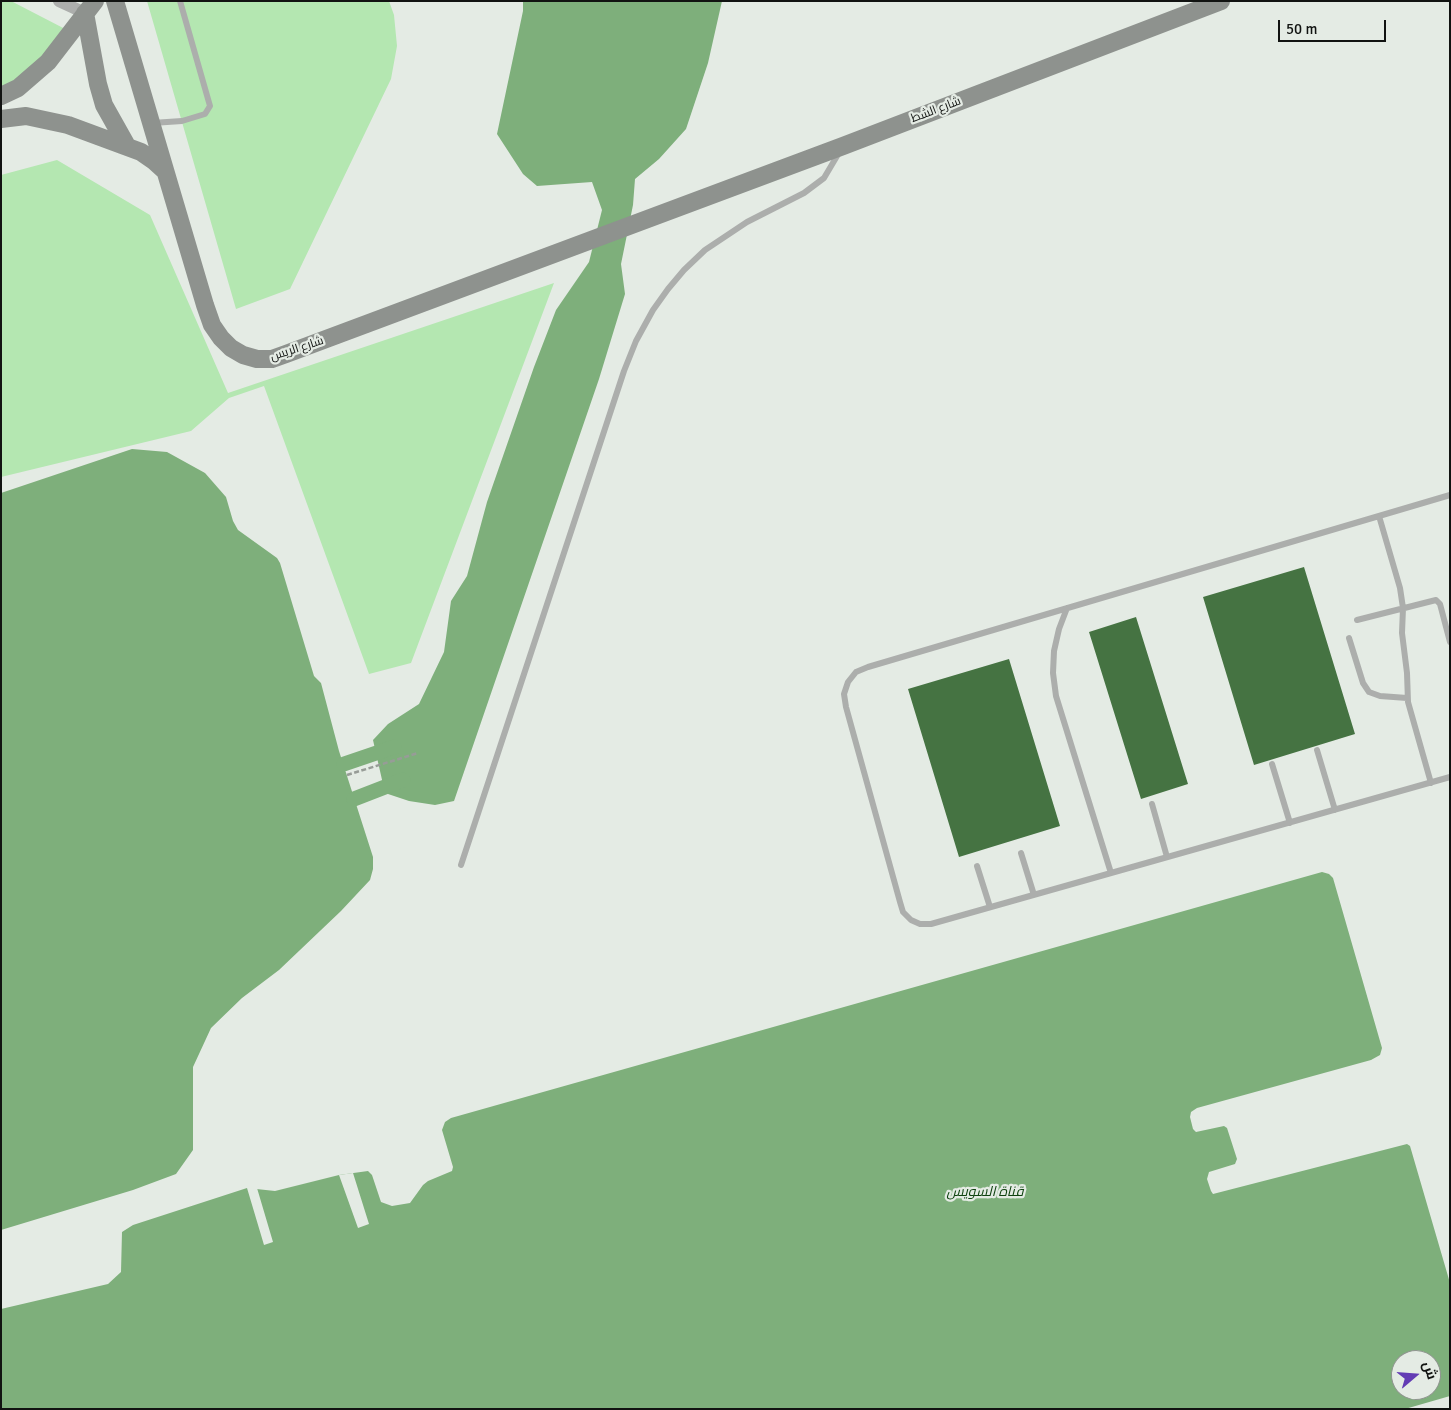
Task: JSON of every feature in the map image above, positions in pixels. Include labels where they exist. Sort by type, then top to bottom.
[{"type":"street","points":[[59,1],[90,7]]},
{"type":"street","name":"شارع الريس","points":[[115,1],[212,325],[231,348],[243,355],[258,359],[272,359],[650,218]]},
{"type":"street","name":"شارع الشط","points":[[650,218],[1221,1]]},
{"type":"street","points":[[90,7],[48,62],[18,88],[3,96],[6,118],[38,117],[68,125],[141,152],[166,172]]},
{"type":"street","points":[[90,7],[98,84],[104,105],[127,146]]},
{"type":"lane","points":[[151,124],[182,121],[205,114],[210,106],[180,1]]},
{"type":"lane","points":[[461,865],[624,371],[636,340],[653,310],[684,270],[705,250],[726,235],[804,193],[824,178],[843,146]]},
{"type":"lane","points":[[1450,495],[868,667],[856,672],[848,682],[844,694],[903,912],[910,920],[920,924],[931,924],[1450,778]]},
{"type":"lane","points":[[1379,516],[1400,588],[1403,608],[1402,633],[1407,673],[1407,698],[1431,783]]},
{"type":"lane","points":[[1357,620],[1433,600],[1438,601],[1450,642]]},
{"type":"lane","points":[[1067,608],[1059,629],[1054,651],[1056,696],[1112,873]]},
{"type":"lane","points":[[1349,638],[1363,682],[1369,692],[1380,696],[1407,698]]},
{"type":"lane","points":[[1317,750],[1336,810]]},
{"type":"lane","points":[[1272,764],[1290,822]]},
{"type":"lane","points":[[1152,804],[1167,857]]},
{"type":"lane","points":[[1021,853],[1034,894]]},
{"type":"lane","points":[[976,866],[990,907]]},
{"type":"path","points":[[348,775],[418,753]]},
{"type":"shaded area","points":[[1,1],[11,1],[69,31],[64,40],[1,91]]},
{"type":"shaded area","points":[[147,1],[389,1],[394,15],[397,46],[391,79],[290,289],[236,309]]},
{"type":"shaded area","points":[[57,160],[150,215],[228,393],[554,283],[411,663],[369,674],[264,386],[229,398],[191,431],[1,477],[1,175]]},
{"type":"water","points":[[523,1],[722,1],[708,63],[686,129],[659,159],[635,179],[633,205],[621,264],[625,294],[599,379],[454,801],[435,805],[409,801],[385,793],[373,740],[388,724],[419,704],[444,652],[451,601],[467,576],[487,502],[534,367],[556,310],[589,262],[602,210],[592,182],[537,186],[523,174],[497,134],[523,11]]},
{"type":"water","points":[[132,449],[167,452],[205,473],[226,497],[233,521],[238,530],[277,558],[280,563],[314,676],[321,683],[339,751],[373,857],[373,869],[370,880],[341,911],[279,970],[242,998],[211,1028],[193,1067],[193,1150],[176,1174],[133,1190],[1,1230],[1,493]]},
{"type":"water","name":"قناة السويس","points":[[1322,872],[1329,874],[1333,878],[1382,1048],[1380,1055],[1371,1060],[1197,1108],[1191,1112],[1190,1117],[1193,1129],[1196,1132],[1224,1126],[1227,1128],[1237,1159],[1235,1164],[1209,1172],[1207,1179],[1213,1194],[1407,1144],[1410,1146],[1450,1283],[1450,1396],[1441,1399],[1441,1350],[1391,1350],[1391,1400],[1436,1400],[1405,1409],[1,1409],[1,1309],[108,1284],[121,1272],[122,1232],[133,1225],[247,1188],[275,1191],[339,1175],[368,1171],[372,1175],[381,1202],[392,1206],[410,1203],[428,1181],[452,1171],[453,1167],[442,1130],[445,1122],[451,1118]]},
{"type":"pier","points":[[353,1173],[369,1224],[358,1228],[339,1175]]},
{"type":"pier","points":[[247,1188],[257,1188],[273,1242],[264,1245]]},
{"type":"building","points":[[1304,567],[1355,734],[1254,765],[1203,597]]},
{"type":"building","points":[[1136,617],[1188,784],[1141,799],[1089,632]]},
{"type":"building","points":[[1009,659],[1060,826],[959,857],[908,689]]},
{"type":"waterway","points":[[344,764],[394,747]]},
{"type":"waterway","points":[[354,799],[403,780]]}]
